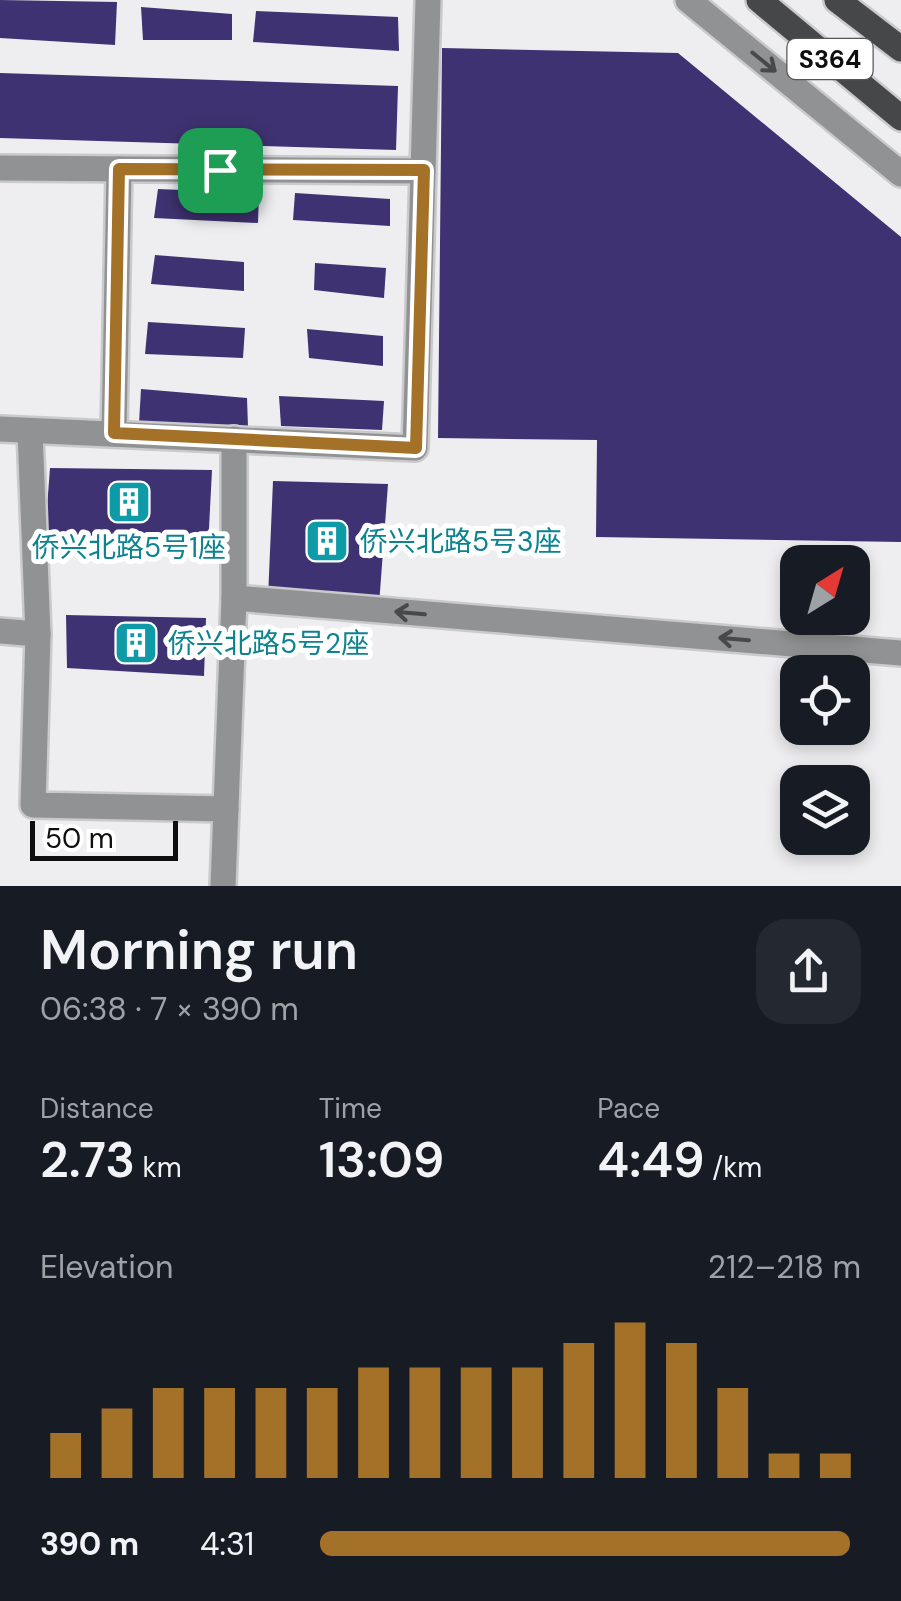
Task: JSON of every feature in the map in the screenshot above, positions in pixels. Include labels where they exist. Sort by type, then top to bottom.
[{"type":"main road","name":"S364","points":[[759,0],[901,118]]},
{"type":"main road","name":"S364","points":[[837,0],[901,50]]},
{"type":"street","points":[[0,429],[416,448],[428,0]]},
{"type":"street","points":[[688,0],[901,174]]},
{"type":"street","points":[[0,168],[424,170]]},
{"type":"street","points":[[114,433],[119,169]]},
{"type":"street","points":[[30,431],[38,634],[33,806],[226,809]]},
{"type":"street","points":[[223,886],[234,598],[234,439]]},
{"type":"street","points":[[234,598],[901,653]]},
{"type":"street","points":[[0,631],[38,634]]},
{"type":"building","points":[[0,0],[117,2],[115,45],[0,38]]},
{"type":"building","points":[[141,7],[232,14],[232,40],[143,40]]},
{"type":"building","points":[[256,11],[398,17],[399,51],[253,42]]},
{"type":"building","points":[[442,48],[678,53],[901,237],[901,542],[596,537],[597,440],[438,438]]},
{"type":"building","points":[[0,73],[398,86],[396,150],[0,138]]},
{"type":"building","points":[[158,189],[259,193],[258,223],[154,218]]},
{"type":"building","points":[[295,193],[390,199],[390,226],[293,220]]},
{"type":"building","points":[[155,255],[244,262],[244,291],[151,284]]},
{"type":"building","points":[[315,263],[386,268],[384,298],[314,290]]},
{"type":"building","points":[[148,322],[245,328],[243,358],[145,354]]},
{"type":"building","points":[[307,329],[383,336],[383,366],[309,358]]},
{"type":"building","points":[[141,389],[247,398],[248,427],[139,423]]},
{"type":"building","points":[[279,396],[384,401],[382,430],[281,426]]},
{"type":"building","name":"侨兴北路5号1座","points":[[50,468],[212,470],[208,548],[45,534]]},
{"type":"building","name":"侨兴北路5号3座","points":[[273,481],[388,484],[379,605],[268,598]]},
{"type":"building","name":"侨兴北路5号2座","points":[[66,615],[206,618],[204,676],[67,668]]},
{"type":"place","name":"侨兴北路5号1座","points":[[129,502]]},
{"type":"place","name":"侨兴北路5号3座","points":[[327,541]]},
{"type":"place","name":"侨兴北路5号2座","points":[[136,643]]},
{"type":"route","points":[[119,169],[220,170],[424,170],[416,448],[114,433],[119,169]]}]
